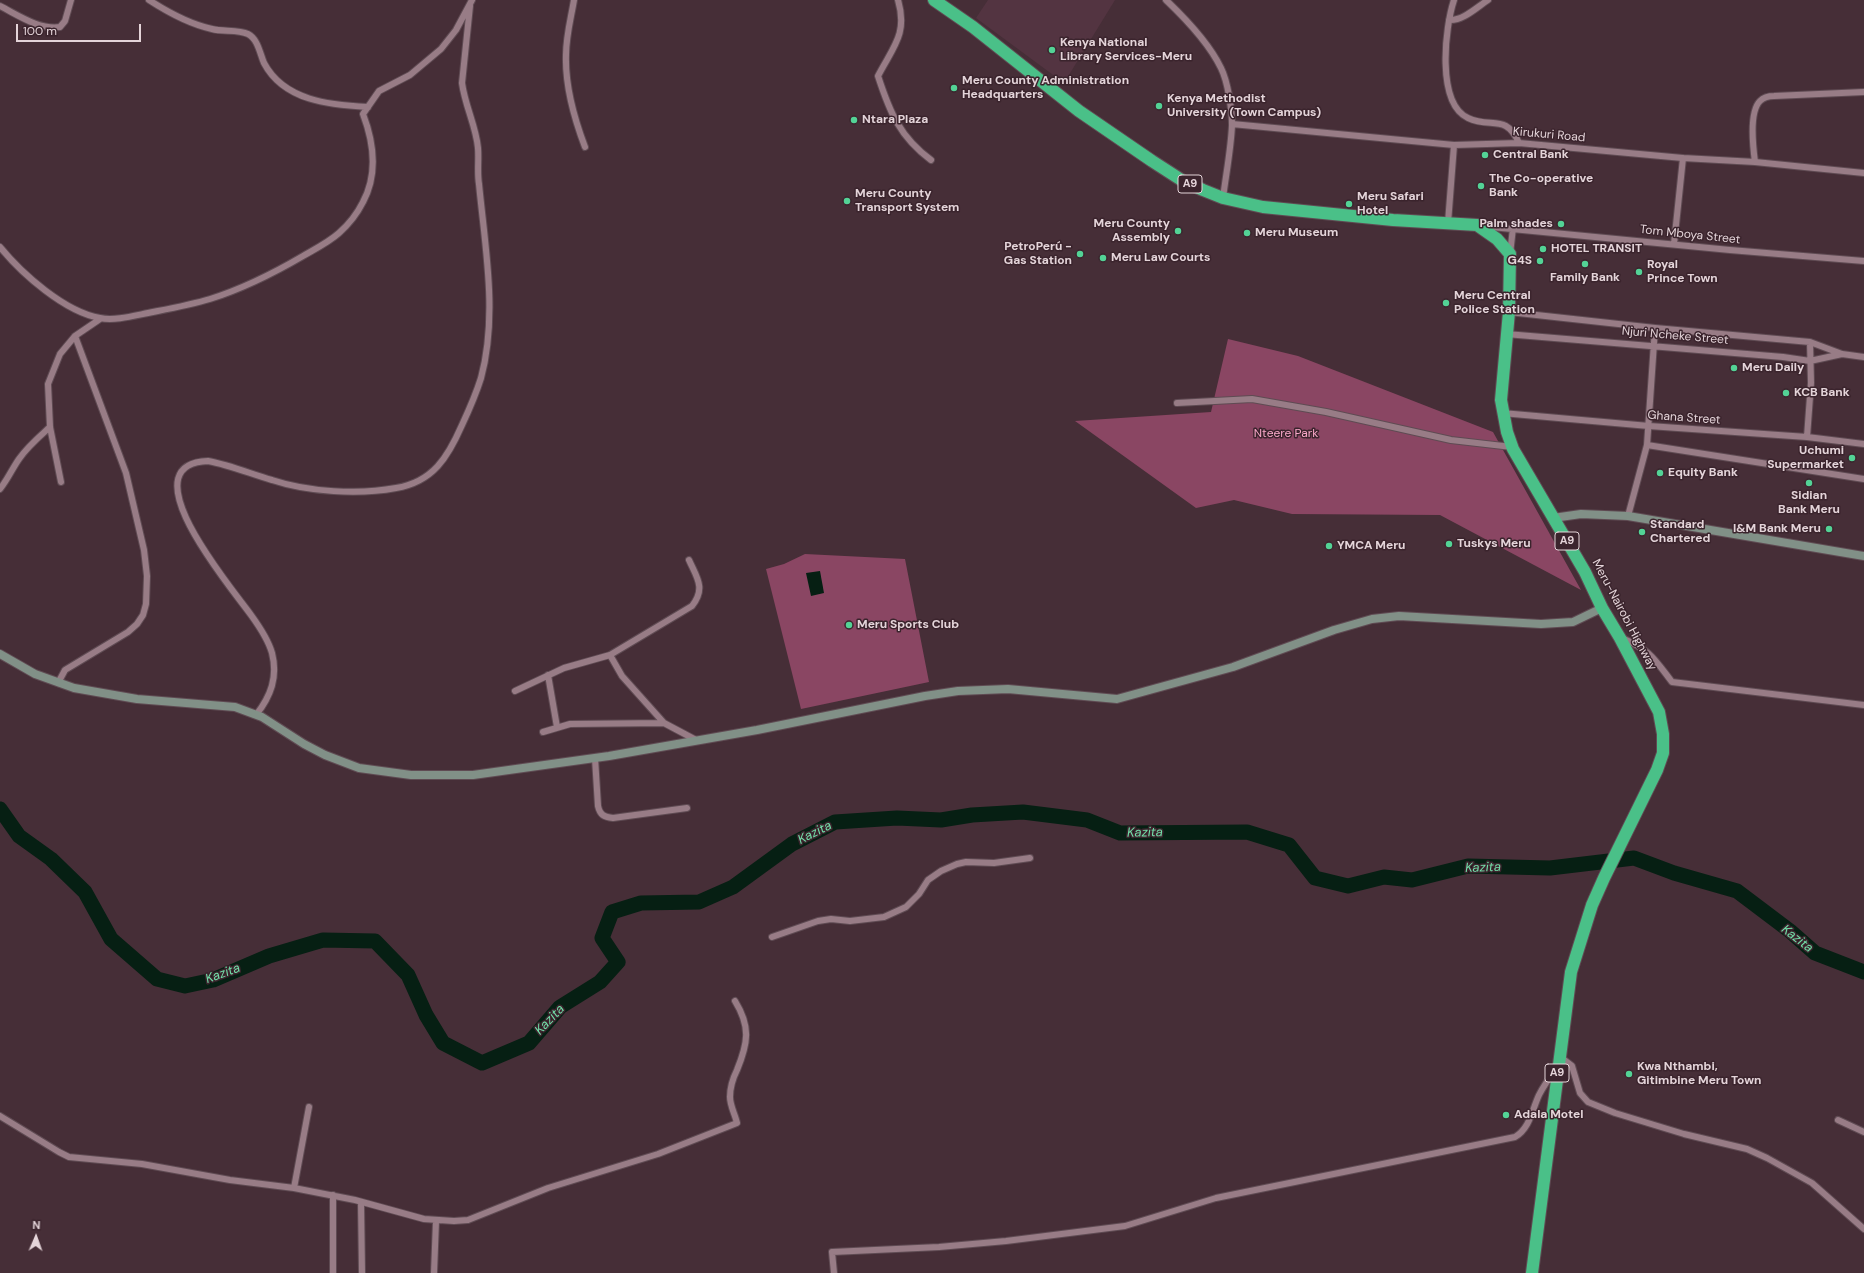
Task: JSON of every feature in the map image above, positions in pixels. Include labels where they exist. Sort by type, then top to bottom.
[{"type":"highway","name":"A9","points":[[934,0],[973,27],[1079,111],[1183,181],[1223,198],[1263,207],[1392,220],[1477,225]]},
{"type":"highway","points":[[1477,225],[1497,239],[1510,254]]},
{"type":"highway","name":"Meru-Nairobi Highway","points":[[1510,254],[1509,312],[1505,334],[1501,400],[1502,413],[1512,446],[1585,572],[1602,608],[1620,638],[1659,712],[1664,734],[1663,753],[1657,770],[1625,832],[1592,905],[1571,972],[1559,1061]]},
{"type":"highway","name":"A9","points":[[1532,1273],[1559,1061]]},
{"type":"street","points":[[0,6],[45,27],[53,28],[60,27],[65,21],[71,0]]},
{"type":"street","points":[[149,0],[187,22],[212,29],[248,34],[256,42],[270,73],[279,83],[301,96],[339,106],[368,107]]},
{"type":"street","points":[[574,0],[566,54],[566,76],[569,95],[585,147]]},
{"type":"street","points":[[898,0],[903,20],[901,32],[878,76],[890,112],[902,132],[916,149],[931,160]]},
{"type":"street","points":[[1166,0],[1207,46],[1222,69],[1229,97],[1232,124],[1223,198]]},
{"type":"street","points":[[1454,0],[1446,51],[1448,89],[1453,103],[1458,111],[1468,118],[1509,127],[1514,132],[1519,143]]},
{"type":"street","points":[[1450,20],[1455,20],[1462,17],[1488,0]]},
{"type":"street","points":[[0,247],[14,263],[57,299],[81,312],[100,319],[138,315],[210,299],[279,269],[338,234],[352,220],[363,202],[370,184],[374,152],[369,130],[363,114],[379,91],[410,75],[441,49],[456,30],[471,3]]},
{"type":"street","points":[[256,715],[270,696],[273,670],[272,653],[252,615],[213,564],[192,532],[179,499],[179,478],[189,466],[200,461],[208,461],[298,486],[324,490],[378,490],[397,488],[415,483],[433,473],[451,450],[474,398],[481,378],[488,339],[488,286],[479,183],[478,149],[463,94],[462,83],[471,3]]},
{"type":"street","points":[[1755,162],[1753,146],[1754,115],[1756,105],[1761,99],[1774,96],[1864,92]]},
{"type":"street","name":"Kirukuri Road","points":[[1232,124],[1454,145],[1519,143],[1683,158],[1755,162],[1864,173]]},
{"type":"street","points":[[1448,223],[1454,145]]},
{"type":"street","points":[[1674,244],[1683,158]]},
{"type":"street","name":"Tom Mboya Street","points":[[1477,225],[1864,261]]},
{"type":"street","points":[[1510,254],[1513,228]]},
{"type":"street","name":"Njuri Ncheke Street","points":[[1509,312],[1655,328],[1810,342],[1842,354],[1864,357]]},
{"type":"street","points":[[61,482],[50,427],[48,384],[60,354],[75,336],[100,319]]},
{"type":"street","points":[[1628,516],[1647,445],[1655,328]]},
{"type":"street","name":"Njuri Ncheke Street","points":[[1505,334],[1726,352],[1810,361],[1842,354]]},
{"type":"street","points":[[58,683],[65,670],[128,632],[137,624],[143,615],[146,604],[147,576],[144,550],[126,473],[75,336]]},
{"type":"street","points":[[1807,437],[1810,402],[1810,342]]},
{"type":"street","points":[[1178,403],[1252,400],[1326,412],[1451,440],[1512,446]]},
{"type":"street","name":"Ghana Street","points":[[1502,413],[1649,426],[1807,437],[1864,444]]},
{"type":"street","points":[[0,489],[9,478],[17,461],[28,446],[50,427]]},
{"type":"street","points":[[1647,445],[1864,479]]},
{"type":"street","points":[[1553,518],[1581,514],[1628,516],[1864,556]]},
{"type":"street","points":[[515,691],[575,664],[610,655],[624,645],[692,606],[700,593],[699,582],[689,560]]},
{"type":"street","points":[[0,654],[35,674],[58,683],[89,691],[137,699],[230,706],[256,715],[325,755],[371,771],[411,775],[472,775],[595,758],[958,691],[1008,689],[1116,699],[1233,667],[1334,630],[1372,619],[1399,616],[1541,624],[1573,622],[1602,608]]},
{"type":"street","points":[[1620,638],[1641,647],[1652,654],[1672,682],[1864,705]]},
{"type":"street","points":[[610,655],[622,676],[664,723],[696,740]]},
{"type":"street","points":[[548,675],[557,727]]},
{"type":"street","points":[[543,732],[557,727],[586,723],[664,723]]},
{"type":"street","points":[[595,758],[598,806],[600,813],[605,817],[613,818],[687,808]]},
{"type":"street","points":[[772,937],[818,922],[836,919],[850,921],[884,917],[906,907],[933,876],[957,864],[966,862],[994,863],[1030,858]]},
{"type":"street","points":[[0,1116],[69,1157],[142,1164],[230,1180],[294,1188],[333,1195],[436,1221],[468,1220],[548,1188],[658,1154],[737,1123],[732,1108],[730,1088],[744,1052],[748,1034],[743,1018],[735,1001]]},
{"type":"street","points":[[834,1273],[832,1252],[976,1244],[1126,1226],[1216,1198],[1515,1137],[1520,1134],[1526,1126],[1539,1095],[1559,1061],[1572,1066],[1580,1093],[1588,1102],[1608,1111],[1684,1134],[1747,1149],[1768,1158],[1812,1183],[1864,1229]]},
{"type":"street","points":[[294,1188],[308,1107]]},
{"type":"street","points":[[1838,1120],[1864,1132]]},
{"type":"street","points":[[333,1195],[333,1273]]},
{"type":"street","points":[[361,1202],[362,1273]]},
{"type":"street","points":[[434,1273],[436,1221]]},
{"type":"shaded area","name":"Kenya National Library Services-Meru","points":[[988,0],[1115,0],[1064,83],[976,18]]},
{"type":"shaded area","points":[[820,571],[824,593],[811,596],[806,573]]},
{"type":"green space","name":"Nteere Park","points":[[1228,339],[1298,356],[1493,432],[1581,590],[1440,515],[1292,514],[1234,500],[1196,508],[1075,421],[1211,412]]},
{"type":"green space","name":"Meru Sports Club","points":[[805,554],[905,559],[929,682],[801,709],[766,569],[784,564]]},
{"type":"waterway","name":"Kazita","points":[[0,809],[19,836],[51,859],[85,892],[111,939],[157,979],[185,986],[213,980],[269,956],[323,940],[375,941],[408,975],[426,1015],[443,1043],[482,1063],[529,1043],[560,1007],[600,982],[618,962],[602,938],[612,912],[641,903],[699,902],[733,887],[792,844],[835,822],[897,818],[941,820],[972,815],[1023,812],[1087,820],[1120,833],[1247,832],[1289,845],[1315,878],[1348,886],[1384,877],[1412,880],[1468,866],[1550,868],[1634,858],[1674,873],[1737,891],[1790,931],[1815,953],[1864,972]]},
{"type":"place","name":"Kenya National Library Services-Meru","points":[[1052,50]]},
{"type":"place","name":"Meru County Administration Headquarters","points":[[954,88]]},
{"type":"place","name":"Kenya Methodist University (Town Campus)","points":[[1159,106]]},
{"type":"place","name":"Ntara Plaza","points":[[854,120]]},
{"type":"place","name":"Central Bank","points":[[1485,155]]},
{"type":"place","name":"The Co-operative Bank","points":[[1481,186]]},
{"type":"place","name":"Meru County Transport System","points":[[847,201]]},
{"type":"place","name":"Meru Safari Hotel","points":[[1349,204]]},
{"type":"place","name":"Palm shades","points":[[1561,224]]},
{"type":"place","name":"Meru County Assembly","points":[[1178,231]]},
{"type":"place","name":"Meru Museum","points":[[1247,233]]},
{"type":"place","name":"HOTEL TRANSIT","points":[[1543,249]]},
{"type":"place","name":"PetroPerú - Gas Station","points":[[1080,254]]},
{"type":"place","name":"Meru Law Courts","points":[[1103,258]]},
{"type":"place","name":"G4S","points":[[1540,261]]},
{"type":"place","name":"Family Bank","points":[[1585,264]]},
{"type":"place","name":"Royal Prince Town","points":[[1639,272]]},
{"type":"place","name":"Meru Central Police Station","points":[[1446,303]]},
{"type":"place","name":"Meru Daily","points":[[1734,368]]},
{"type":"place","name":"KCB Bank","points":[[1786,393]]},
{"type":"place","name":"Uchumi Supermarket","points":[[1852,458]]},
{"type":"place","name":"Equity Bank","points":[[1660,473]]},
{"type":"place","name":"Sidian Bank Meru","points":[[1809,483]]},
{"type":"place","name":"I&M Bank Meru","points":[[1829,529]]},
{"type":"place","name":"Standard Chartered","points":[[1642,532]]},
{"type":"place","name":"Tuskys Meru","points":[[1449,544]]},
{"type":"place","name":"YMCA Meru","points":[[1329,546]]},
{"type":"place","name":"Meru Sports Club","points":[[849,625]]},
{"type":"place","name":"Kwa Nthambi, Gitimbine Meru Town","points":[[1629,1074]]},
{"type":"place","name":"Adala Motel","points":[[1506,1115]]}]
